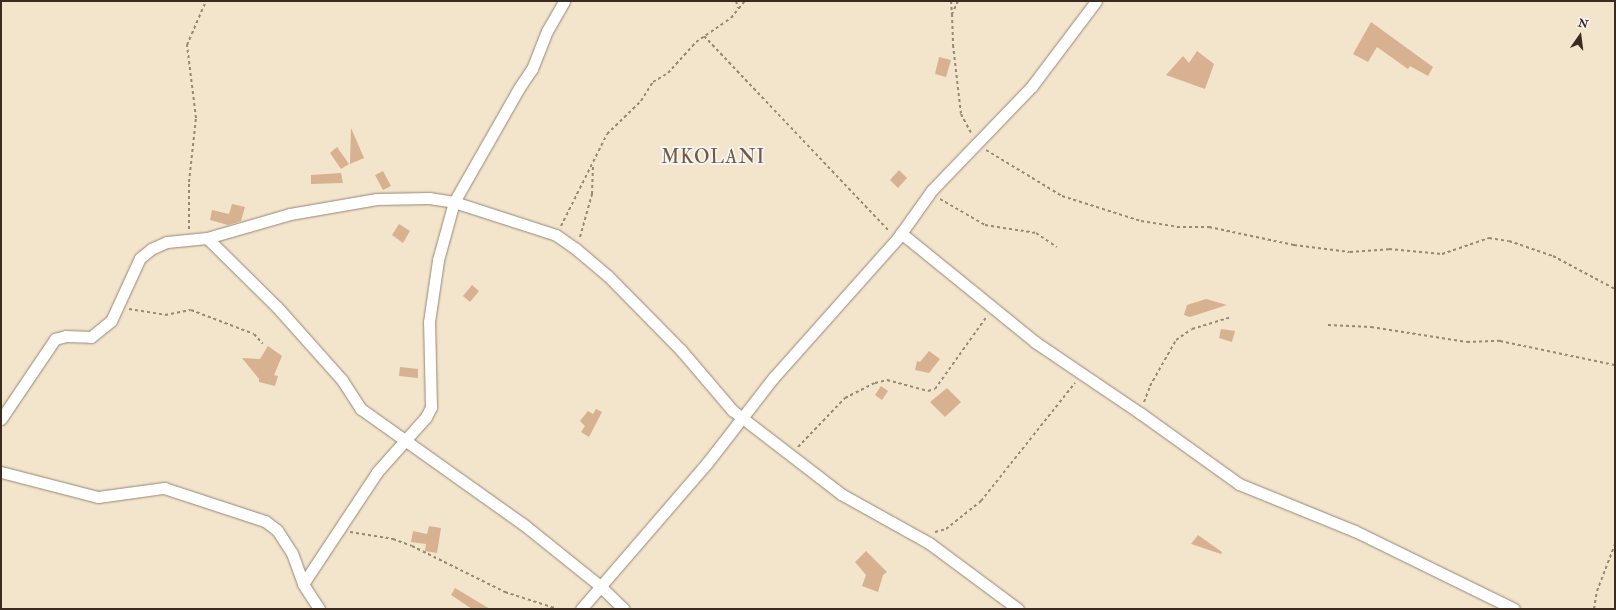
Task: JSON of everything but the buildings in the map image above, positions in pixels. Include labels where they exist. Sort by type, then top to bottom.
[{"type":"street","points":[[303,584],[377,472],[404,440],[426,418],[430,407],[429,322],[438,260],[454,202],[519,88],[532,69],[547,31],[564,1]]},
{"type":"street","points":[[581,609],[663,517],[774,377],[899,236],[932,190],[1032,86],[1096,1]]},
{"type":"street","points":[[1,419],[55,339],[66,336],[91,337],[111,321],[120,307],[140,258],[151,249],[168,242],[189,238],[207,238],[290,214],[377,199],[429,198],[454,202],[556,235],[576,249],[608,276],[681,350],[732,410],[841,494],[918,537],[1018,609]]},
{"type":"street","points":[[899,236],[1082,375],[1140,413],[1238,484],[1355,531],[1514,609]]},
{"type":"street","points":[[207,238],[277,307],[342,380],[361,409],[523,524],[600,586],[624,609]]},
{"type":"street","points":[[1,472],[98,497],[133,494],[164,488],[254,516],[265,521],[276,530],[292,553],[303,584],[319,609]]},
{"type":"path","points":[[189,238],[189,182],[196,118],[187,45],[192,30],[206,1]]},
{"type":"path","points":[[736,1],[738,8]]},
{"type":"path","points":[[556,235],[593,165],[607,134],[616,123],[641,101],[653,82],[668,73],[704,36],[731,18],[745,1]]},
{"type":"path","points":[[951,1],[953,45],[961,114],[969,131],[978,141],[1062,196],[1141,221],[1177,227],[1209,227],[1294,245],[1350,252],[1389,249],[1442,254],[1489,238],[1509,241],[1552,256],[1615,289]]},
{"type":"path","points":[[952,14],[958,1]]},
{"type":"path","points":[[704,36],[899,236]]},
{"type":"path","points":[[576,249],[592,194],[593,165]]},
{"type":"path","points":[[932,190],[943,203],[985,225],[1036,234],[1057,247]]},
{"type":"path","points":[[120,307],[165,315],[191,310],[254,334],[262,344]]},
{"type":"path","points":[[791,455],[845,398],[869,385],[887,380],[928,391],[935,389],[992,308]]},
{"type":"path","points":[[1140,413],[1150,386],[1176,340],[1192,329],[1229,318]]},
{"type":"path","points":[[1328,324],[1372,327],[1467,342],[1500,341],[1615,364]]},
{"type":"path","points":[[918,537],[946,529],[981,501],[1082,375]]},
{"type":"path","points":[[339,531],[393,539],[412,546],[505,592],[558,609]]},
{"type":"path","points":[[1594,609],[1597,591],[1615,544]]},
{"type":"district","name":"MKOLANI","points":[[713,158]]}]
